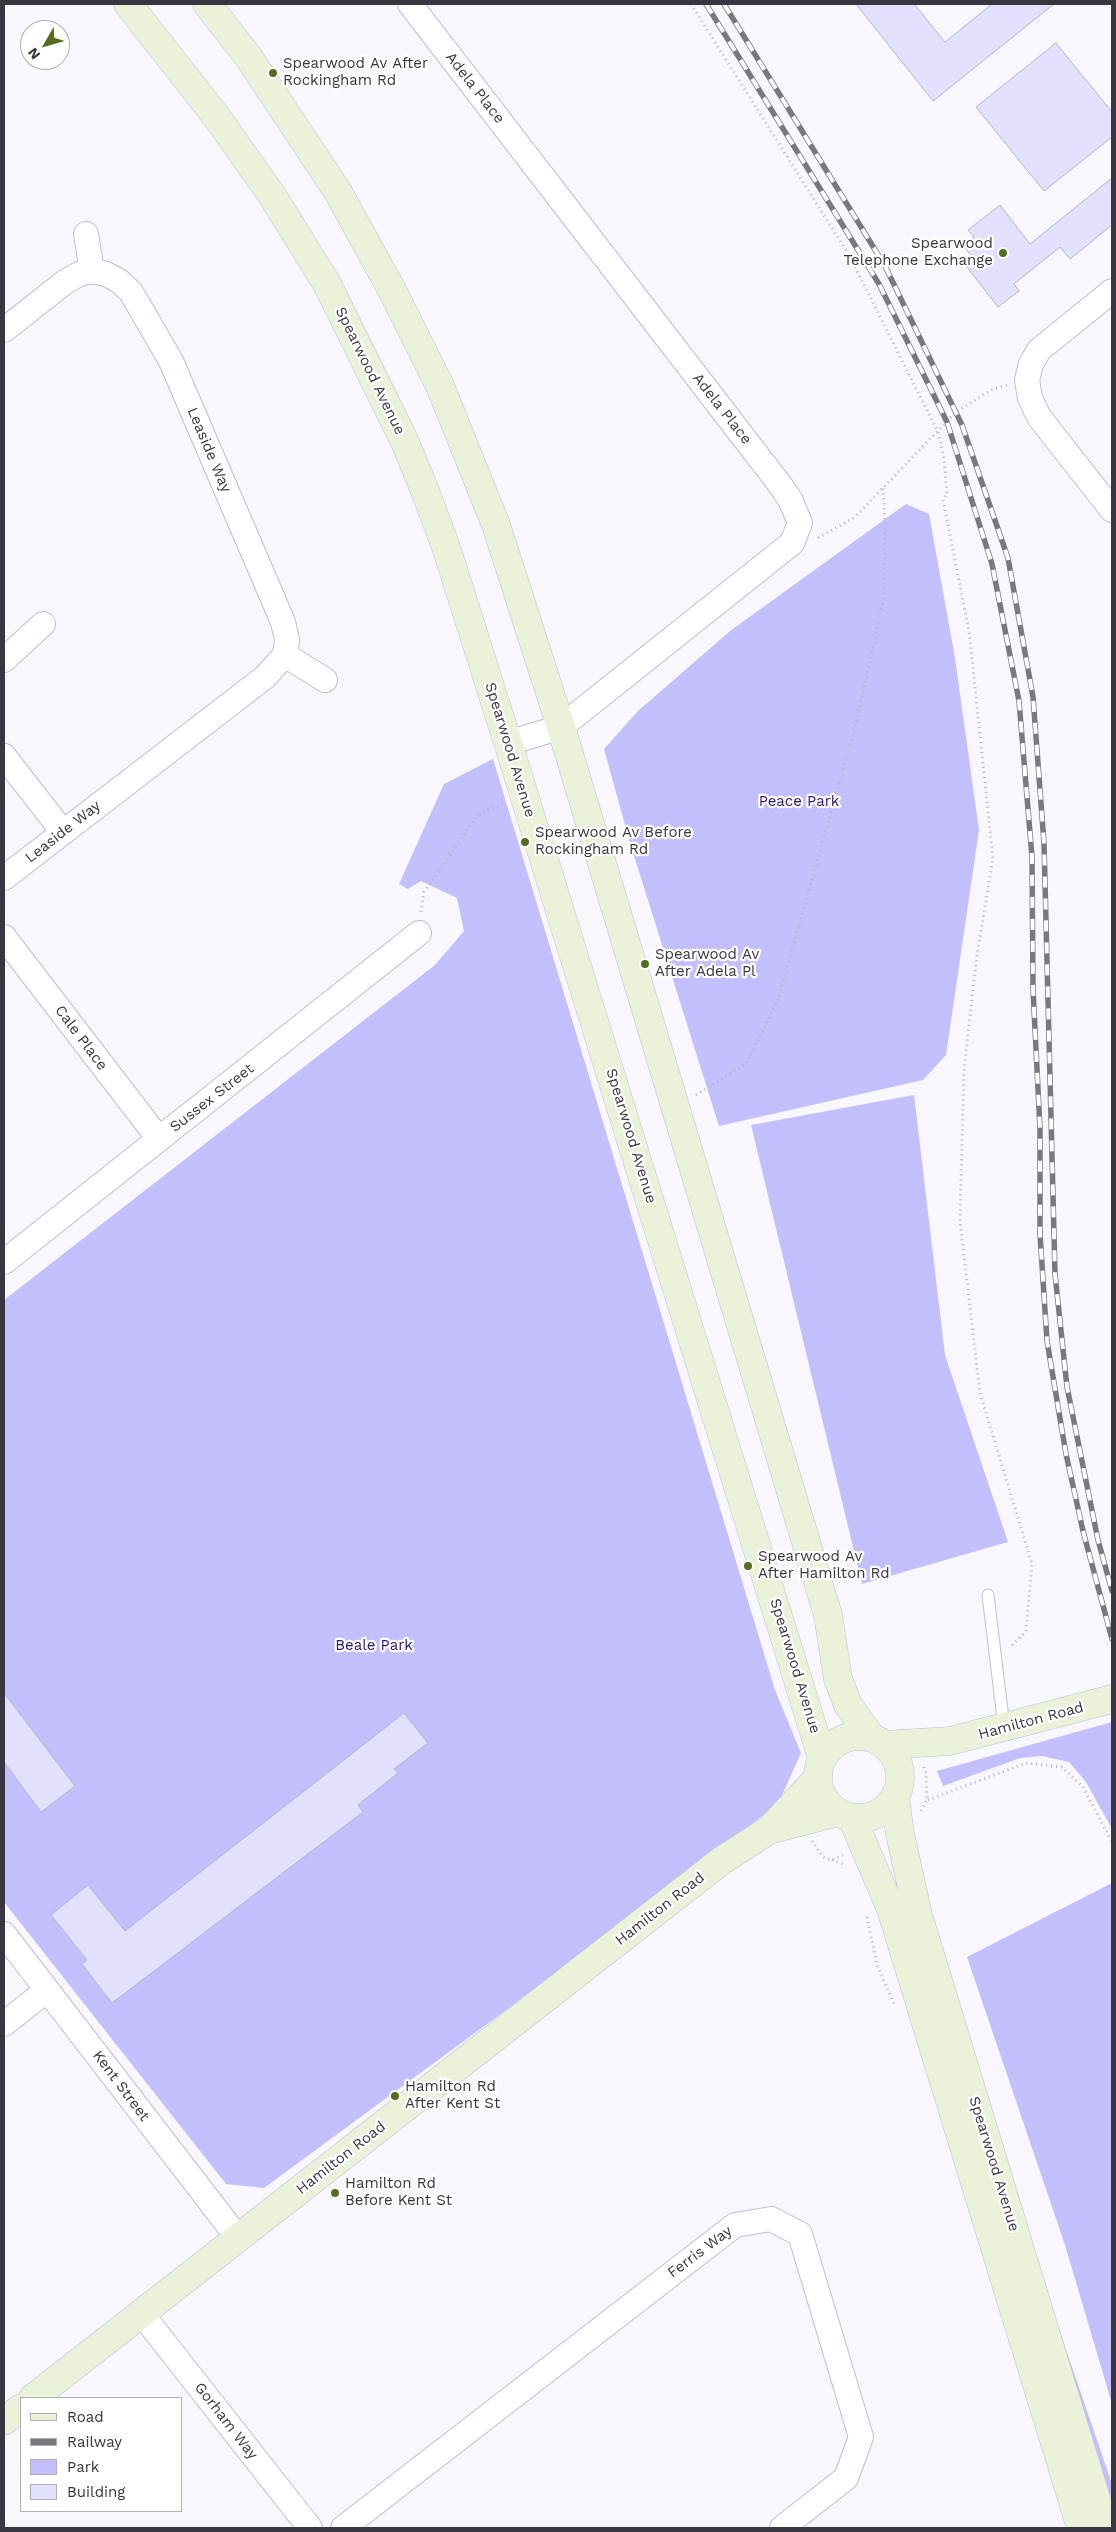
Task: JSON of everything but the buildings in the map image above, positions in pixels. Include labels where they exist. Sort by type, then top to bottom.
[{"type":"main road","name":"Spearwood Avenue","points":[[128,4],[219,120],[273,197],[331,293],[405,442],[427,496],[446,547],[508,743],[820,1768]]},
{"type":"main road","points":[[207,4],[247,55],[324,169],[393,292],[443,395],[496,525],[561,727],[828,1615],[838,1679],[848,1705],[878,1741],[892,1753],[897,1786],[887,1807],[877,1814],[865,1818],[845,1815],[827,1803],[820,1792],[820,1768],[834,1745],[849,1737],[878,1741]]},
{"type":"main road","name":"Hamilton Road","points":[[878,1741],[950,1741],[1004,1729],[1112,1699]]},
{"type":"main road","name":"Hamilton Road","points":[[897,1786],[950,1741]]},
{"type":"main road","name":"Hamilton Road","points":[[34,2397],[721,1861],[769,1830],[820,1768]]},
{"type":"main road","name":"Spearwood Avenue","points":[[897,1786],[900,1834],[918,1915],[1105,2528]]},
{"type":"main road","name":"Spearwood Avenue","points":[[845,1815],[891,1909],[1081,2528]]},
{"type":"main road","name":"Hamilton Road","points":[[769,1830],[845,1815]]},
{"type":"main road","points":[[4,2422],[20,2409]]},
{"type":"street","name":"Adela Place","points":[[410,4],[781,486],[791,501],[800,523],[795,535]]},
{"type":"street","points":[[4,330],[65,282],[79,274],[92,271],[86,234]]},
{"type":"street","name":"Leaside Way","points":[[4,878],[265,677],[285,655],[287,640],[283,622],[171,360],[131,292],[119,281],[106,274],[92,271]]},
{"type":"street","points":[[1112,291],[1039,350],[1031,364],[1027,380],[1030,398],[1040,417],[1112,510]]},
{"type":"street","points":[[508,743],[561,727],[792,543],[795,535]]},
{"type":"street","points":[[4,660],[43,624]]},
{"type":"street","points":[[285,655],[325,680]]},
{"type":"street","points":[[4,756],[62,832]]},
{"type":"street","name":"Sussex Street","points":[[4,1262],[419,933]]},
{"type":"street","name":"Cale Place","points":[[4,937],[159,1139]]},
{"type":"street","name":"Kent Street","points":[[4,1934],[238,2238]]},
{"type":"street","points":[[4,2024],[48,1990]]},
{"type":"street","name":"Ferris Way","points":[[343,2528],[735,2225],[771,2219],[800,2234],[861,2437],[846,2478],[782,2528]]},
{"type":"street","name":"Gorham Way","points":[[141,2313],[310,2528]]},
{"type":"lane","points":[[988,1595],[1004,1729]]},
{"type":"path","points":[[691,4],[849,254],[938,432],[944,459],[947,494],[944,500],[969,631],[993,858],[977,955],[964,1069],[960,1221],[980,1393],[1032,1564],[1026,1632],[996,1661]]},
{"type":"path","points":[[795,535],[814,540],[855,517],[956,412],[991,390],[1027,380]]},
{"type":"path","points":[[691,1097],[746,1064],[778,1000],[858,720],[884,597],[886,519],[883,488]]},
{"type":"path","points":[[419,933],[424,892],[475,819],[486,811],[524,795]]},
{"type":"path","points":[[927,1800],[1026,1763],[1062,1767],[1083,1787],[1112,1842]]},
{"type":"green space","name":"Peace Park","points":[[906,504],[929,514],[955,658],[979,830],[946,1055],[923,1080],[719,1126],[630,843],[604,749],[638,711],[730,631]]},
{"type":"green space","name":"Beale Park","points":[[493,759],[775,1690],[801,1753],[778,1804],[498,2016],[264,2188],[226,2184],[4,1902],[4,1300],[435,965],[464,931],[457,898],[421,881],[408,889],[399,884],[444,784]]},
{"type":"green space","points":[[914,1095],[945,1355],[1008,1542],[862,1584],[751,1125]]},
{"type":"green space","points":[[1112,1722],[1112,1829],[1086,1782],[1069,1762],[1042,1756],[1020,1758],[943,1786],[937,1771]]},
{"type":"green space","points":[[1112,1883],[1112,2404],[1065,2245],[967,1957]]},
{"type":"green space","points":[[1056,2320],[1112,2484],[1112,2518]]},
{"type":"railway","points":[[706,4],[879,284],[947,422],[992,564],[1019,701],[1032,857],[1033,989],[1040,1129],[1040,1234],[1047,1341],[1066,1454],[1083,1531],[1112,1639]]},
{"type":"railway","points":[[724,4],[885,266],[962,425],[1008,558],[1033,697],[1044,843],[1055,1274],[1067,1387],[1098,1540],[1112,1591]]},
{"type":"place","name":"Spearwood Av After Rockingham Rd","points":[[273,73]]},
{"type":"place","name":"Spearwood Telephone Exchange","points":[[1003,253]]},
{"type":"place","name":"Spearwood Av Before Rockingham Rd","points":[[525,842]]},
{"type":"place","name":"Spearwood Av After Adela Pl","points":[[645,964]]},
{"type":"place","name":"Spearwood Av After Hamilton Rd","points":[[748,1566]]},
{"type":"place","name":"Hamilton Rd After Kent St","points":[[395,2096]]},
{"type":"place","name":"Hamilton Rd Before Kent St","points":[[335,2193]]}]
